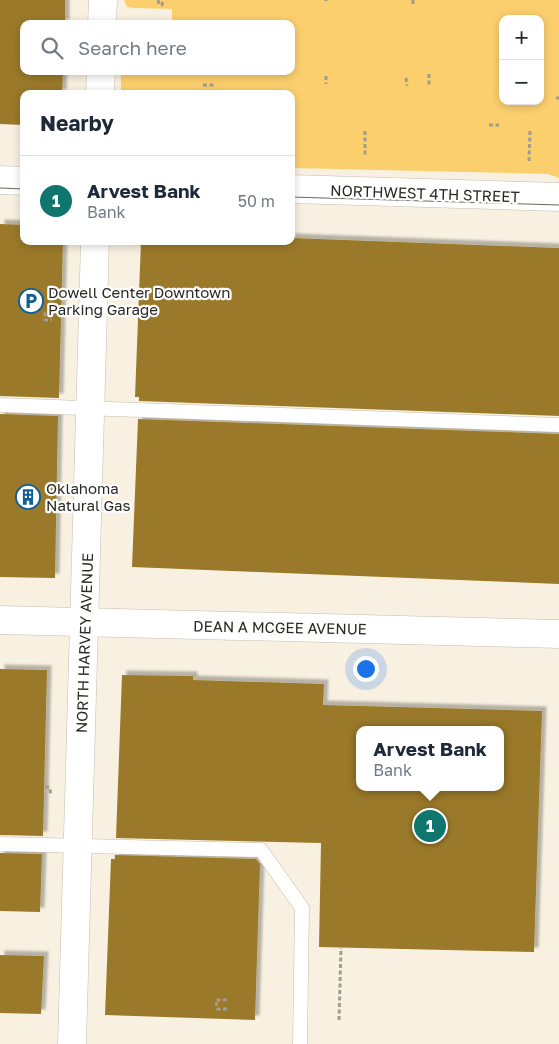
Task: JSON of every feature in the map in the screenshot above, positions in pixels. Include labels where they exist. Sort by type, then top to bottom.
[{"type":"street","points":[[102,20],[103,0]]},
{"type":"street","points":[[100,90],[101,75]]},
{"type":"street","points":[[0,180],[20,181]]},
{"type":"street","name":"NORTHWEST 4TH STREET","points":[[295,189],[559,197]]},
{"type":"street","name":"NORTH HARVEY AVENUE","points":[[72,1044],[95,245]]},
{"type":"street","name":"DEAN A MCGEE AVENUE","points":[[0,620],[559,634]]},
{"type":"lane","points":[[0,405],[559,425]]},
{"type":"lane","points":[[0,844],[261,850],[302,908],[300,1044]]},
{"type":"path","points":[[158,0],[159,4],[162,5],[164,0]]},
{"type":"path","points":[[429,74],[429,86]]},
{"type":"path","points":[[326,76],[326,84]]},
{"type":"path","points":[[406,78],[407,86]]},
{"type":"path","points":[[203,85],[215,85]]},
{"type":"path","points":[[489,125],[499,125]]},
{"type":"path","points":[[529,161],[530,130]]},
{"type":"path","points":[[365,131],[365,156]]},
{"type":"path","points":[[52,313],[45,313],[45,320],[52,320]]},
{"type":"path","points":[[44,788],[49,787],[51,795]]},
{"type":"path","points":[[339,1020],[340,948]]},
{"type":"path","points":[[227,1009],[217,1009],[216,1000],[228,1000]]},
{"type":"shaded area","points":[[124,0],[559,0],[559,178],[548,174],[295,168],[295,90],[121,90],[121,75],[295,75],[295,20],[172,20],[172,9],[127,7]]},
{"type":"building","points":[[0,0],[65,0],[65,20],[20,20],[20,75],[63,75],[62,90],[20,90],[20,125],[0,124]]},
{"type":"building","name":"Dowell Center Downtown Parking Garage","points":[[0,224],[20,225],[20,245],[63,245],[59,398],[0,396]]},
{"type":"building","points":[[295,238],[559,248],[559,416],[139,401],[139,397],[135,397],[141,245],[295,245]]},
{"type":"building","name":"Oklahoma Natural Gas","points":[[0,414],[58,416],[55,578],[0,577]]},
{"type":"building","points":[[138,419],[559,434],[559,584],[132,567]]},
{"type":"building","points":[[0,669],[47,670],[43,836],[0,835]]},
{"type":"building","points":[[122,675],[193,676],[193,680],[324,684],[323,705],[542,711],[534,952],[319,947],[321,843],[116,838]]},
{"type":"building","points":[[0,853],[42,854],[40,912],[0,911]]},
{"type":"building","points":[[115,855],[256,859],[260,864],[255,1020],[105,1015],[111,859],[115,859]]},
{"type":"building","points":[[0,955],[44,956],[41,1014],[0,1013]]},
{"type":"tram line","points":[[0,188],[20,189]]},
{"type":"tram line","points":[[295,197],[559,205]]},
{"type":"place","name":"Dowell Center Downtown Parking Garage","points":[[31,301]]},
{"type":"place","name":"Oklahoma Natural Gas","points":[[28,497]]},
{"type":"place","name":"Arvest Bank","points":[[430,826]]}]
